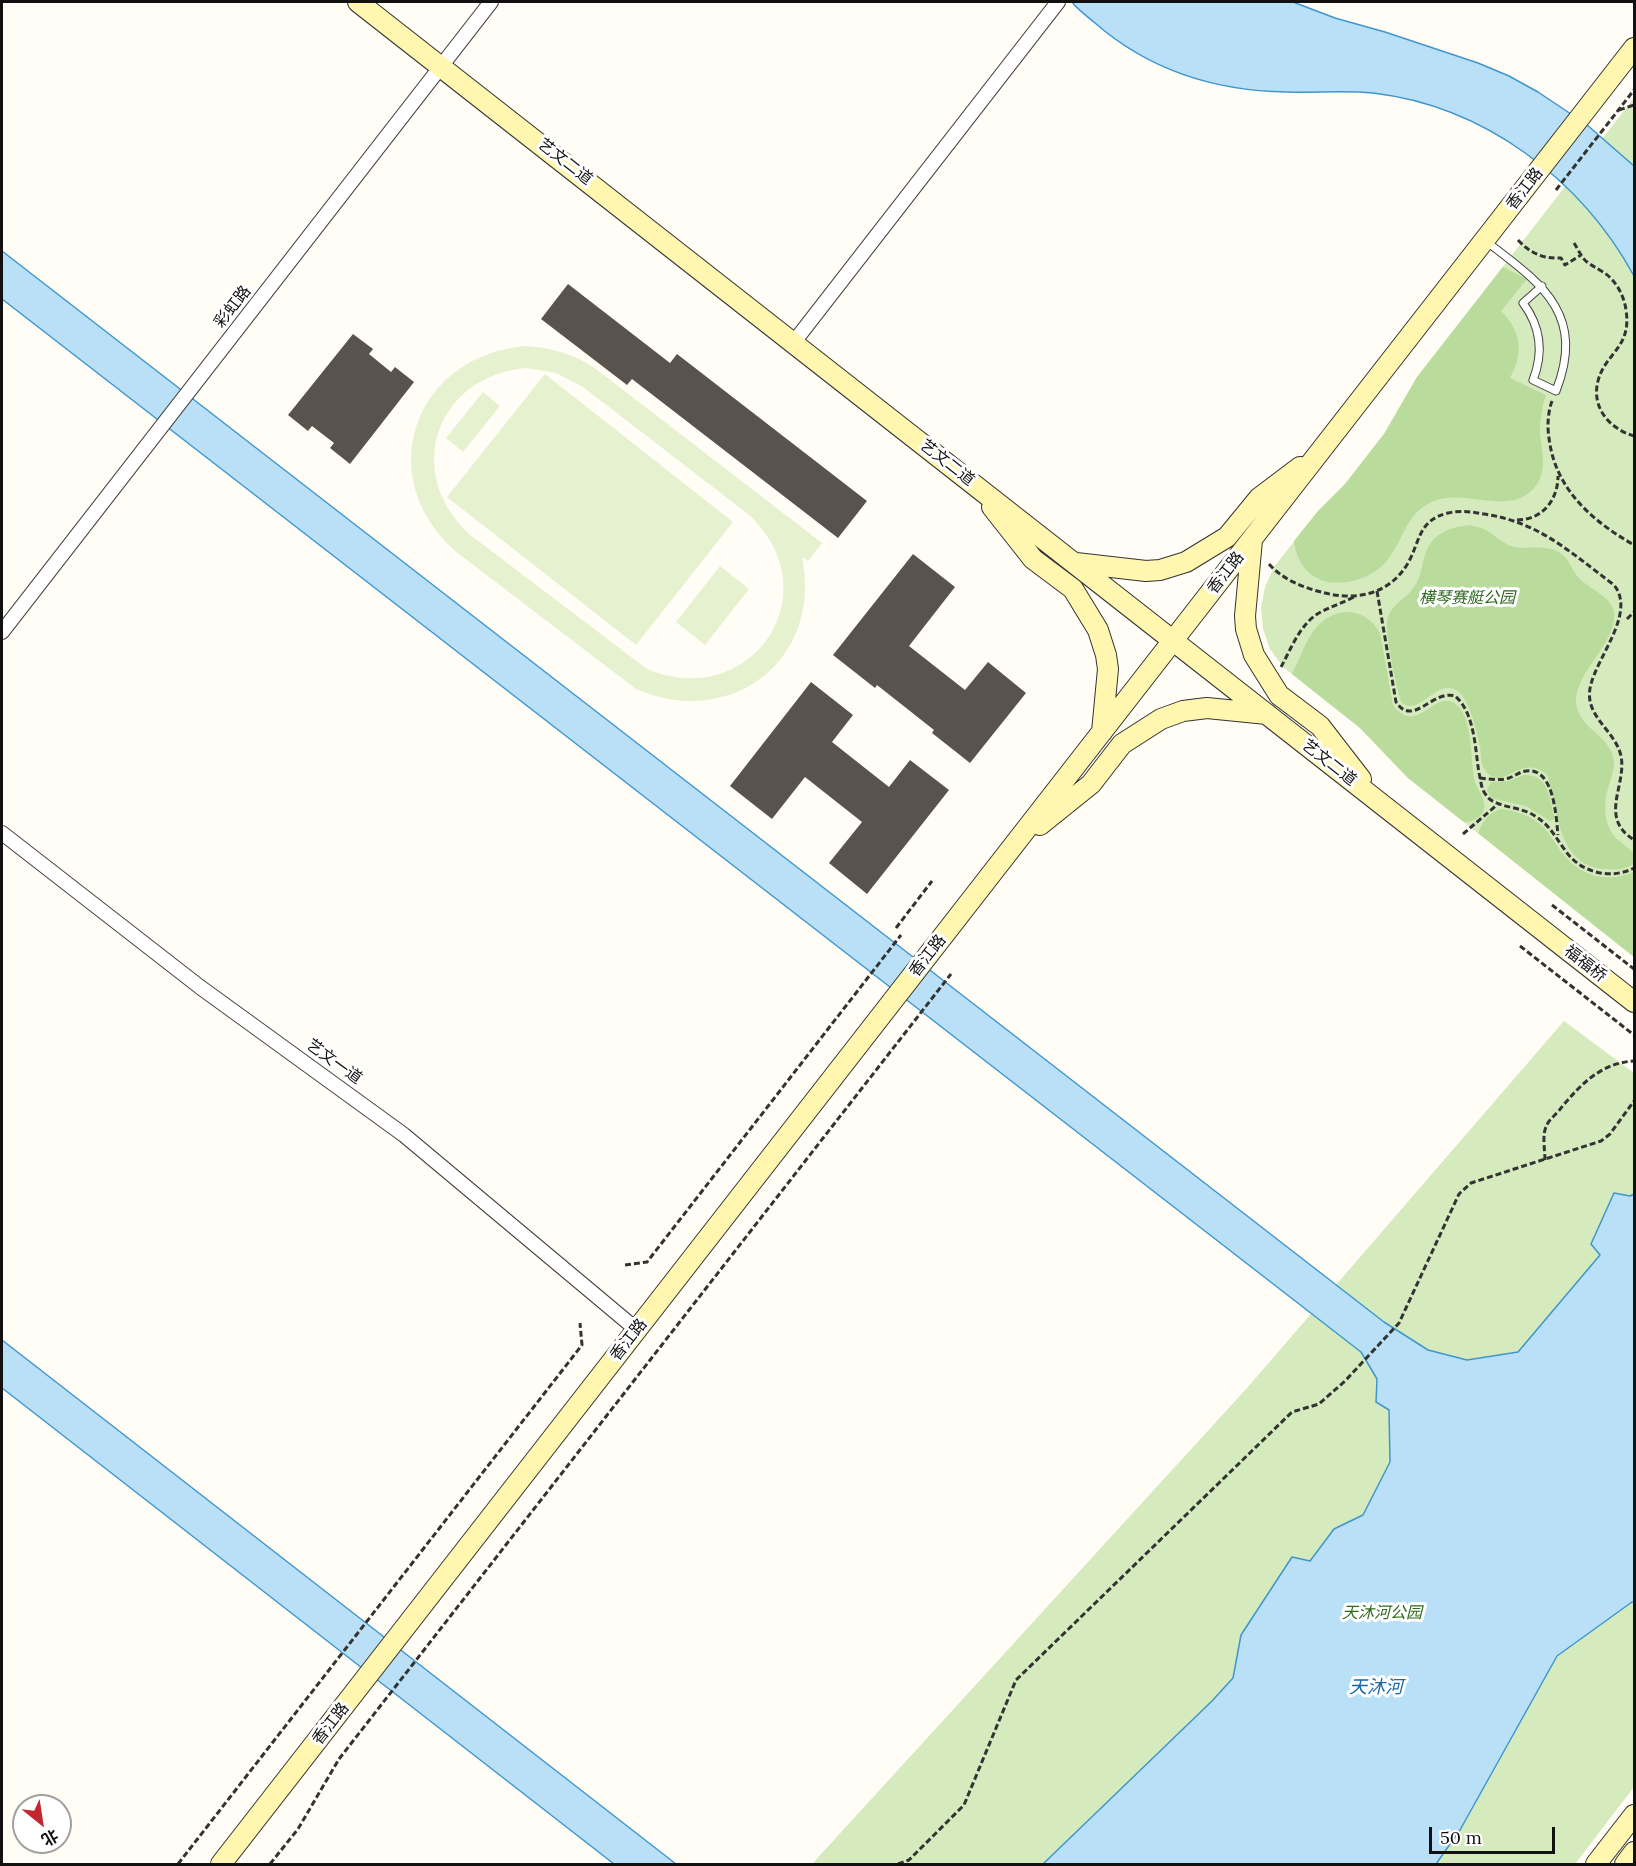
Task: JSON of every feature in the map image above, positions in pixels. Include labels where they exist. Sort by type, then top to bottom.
[{"type":"main road","name":"艺文二道","points":[[358,2],[1536,925]]},
{"type":"main road","name":"香江路","points":[[221,1864],[1635,48]]},
{"type":"main road","points":[[1074,563],[1146,571],[1173,567],[1192,560],[1227,537],[1259,498],[1321,451]]},
{"type":"main road","points":[[972,482],[1032,559],[1073,590],[1092,618],[1103,642],[1108,669],[1102,733]]},
{"type":"main road","points":[[1252,540],[1245,616],[1254,655],[1279,695],[1320,726],[1382,804]]},
{"type":"main road","points":[[1014,846],[1091,784],[1122,744],[1151,724],[1172,714],[1207,708],[1267,714]]},
{"type":"main road","name":"福福桥","points":[[1536,925],[1635,1002]]},
{"type":"main road","points":[[1596,1864],[1635,1815]]},
{"type":"main road","points":[[1625,1864],[1635,1852]]},
{"type":"street","name":"彩虹路","points":[[2,632],[490,2]]},
{"type":"street","points":[[794,342],[1058,2]]},
{"type":"street","name":"艺文一道","points":[[2,833],[200,987],[404,1135],[637,1330]]},
{"type":"lane","points":[[1485,240],[1542,286],[1559,313],[1566,344],[1562,376],[1556,391],[1533,380],[1540,358],[1540,346],[1535,323],[1523,303],[1542,286]]},
{"type":"path","points":[[1556,190],[1635,90]]},
{"type":"path","points":[[1618,110],[1635,105]]},
{"type":"path","points":[[1518,240],[1538,256],[1551,259],[1561,258],[1565,265],[1581,255]]},
{"type":"path","points":[[1574,243],[1581,255],[1612,280],[1618,288],[1626,309],[1626,331],[1623,341],[1603,369],[1598,381],[1597,393],[1604,417],[1613,426],[1635,436]]},
{"type":"path","points":[[1556,391],[1550,407],[1548,430],[1550,453],[1558,474],[1572,496],[1590,516],[1611,532],[1635,545]]},
{"type":"path","points":[[1514,520],[1532,518],[1547,507],[1556,492],[1558,474]]},
{"type":"path","points":[[1279,670],[1304,627],[1311,620],[1318,614],[1355,597],[1377,591],[1394,580],[1402,572],[1412,554],[1419,533],[1435,518],[1456,511],[1514,520],[1534,528],[1552,538],[1619,589],[1627,601]]},
{"type":"path","points":[[1269,564],[1278,573],[1310,589],[1330,595],[1355,597]]},
{"type":"path","points":[[1377,591],[1396,702],[1404,710],[1410,712],[1444,694],[1459,699],[1473,733],[1480,778],[1485,794],[1498,804],[1513,806],[1534,815],[1558,837]]},
{"type":"path","points":[[1627,615],[1625,621],[1635,612]]},
{"type":"path","points":[[1619,631],[1592,680],[1589,695],[1592,711],[1619,748],[1622,770],[1615,798],[1616,814],[1624,830],[1635,840]]},
{"type":"path","points":[[1480,778],[1503,779],[1530,770],[1542,776],[1549,787],[1558,837],[1572,859],[1591,870],[1612,874],[1623,873],[1635,868]]},
{"type":"path","points":[[1463,834],[1498,804]]},
{"type":"path","points":[[896,928],[932,881]]},
{"type":"path","points":[[1552,905],[1635,969]]},
{"type":"path","points":[[625,1264],[647,1262],[901,935]]},
{"type":"path","points":[[1520,946],[1635,1035]]},
{"type":"path","points":[[270,1864],[298,1829],[339,1760],[951,974]]},
{"type":"path","points":[[1545,1160],[1545,1127],[1573,1095],[1591,1076],[1616,1064],[1635,1061]]},
{"type":"path","points":[[898,1864],[909,1860],[964,1805],[1016,1680],[1292,1412],[1319,1404],[1345,1381],[1399,1323],[1459,1194],[1471,1183],[1601,1141],[1610,1134],[1635,1101]]},
{"type":"path","points":[[178,1864],[582,1345],[580,1323]]},
{"type":"green space","name":"横琴赛艇公园","points":[[1634,98],[1634,957],[1408,778],[1360,728],[1283,667],[1270,649],[1263,629],[1261,608],[1265,587],[1274,567],[1318,511],[1345,484],[1384,434],[1417,377]]},
{"type":"green space","points":[[1503,267],[1527,279],[1501,311],[1513,326],[1518,343],[1517,360],[1510,378],[1546,395],[1540,422],[1543,468],[1539,481],[1524,496],[1512,500],[1446,498],[1434,501],[1421,508],[1412,518],[1392,554],[1383,565],[1370,574],[1340,583],[1315,577],[1302,564],[1294,541],[1318,511],[1345,484],[1384,434],[1417,377]]},
{"type":"green space","points":[[526,346],[545,348],[580,359],[822,543],[808,561],[802,557],[805,594],[798,627],[784,655],[762,677],[736,692],[705,700],[671,699],[636,689],[455,551],[429,521],[415,488],[411,455],[417,423],[433,395],[456,371],[488,354]],"holes":[[[526,368],[556,373],[583,387],[748,514],[772,545],[783,577],[781,608],[769,637],[748,660],[719,674],[685,678],[647,669],[469,534],[449,509],[437,483],[434,456],[439,431],[451,408],[470,389],[495,375]]]},
{"type":"green space","points":[[545,374],[733,522],[636,645],[447,497]]},
{"type":"green space","points":[[483,392],[500,406],[463,452],[446,438]]},
{"type":"green space","points":[[1471,525],[1484,529],[1511,546],[1548,548],[1560,553],[1579,578],[1604,597],[1613,608],[1613,625],[1610,634],[1581,683],[1576,702],[1583,720],[1609,747],[1613,756],[1614,766],[1605,811],[1613,834],[1634,853],[1634,863],[1627,867],[1603,869],[1588,865],[1576,857],[1562,833],[1547,775],[1538,769],[1529,768],[1520,769],[1498,778],[1491,776],[1485,770],[1481,762],[1477,733],[1468,706],[1459,692],[1447,688],[1440,690],[1414,706],[1401,702],[1388,640],[1388,617],[1394,607],[1417,583],[1426,552],[1433,540],[1450,529]]},
{"type":"green space","points":[[720,566],[749,589],[705,645],[676,622]]},
{"type":"green space","points":[[1345,612],[1366,617],[1380,633],[1393,705],[1402,714],[1417,715],[1439,702],[1446,701],[1454,703],[1460,709],[1468,728],[1475,782],[1484,803],[1483,811],[1476,819],[1464,822],[1408,778],[1360,728],[1292,674],[1317,627],[1334,615]]},
{"type":"green space","points":[[1524,775],[1538,778],[1543,782],[1549,794],[1554,819],[1550,821],[1526,806],[1491,798],[1487,790],[1491,782],[1508,781]]},
{"type":"green space","points":[[1501,809],[1522,814],[1536,821],[1547,831],[1570,862],[1587,873],[1614,877],[1634,872],[1634,957],[1478,833],[1487,818]]},
{"type":"green space","name":"天沐河公园","points":[[1564,1021],[1634,1073],[1634,1787],[1575,1864],[812,1864],[1247,1388]]},
{"type":"water","points":[[1072,2],[1293,2],[1335,18],[1478,63],[1509,76],[1586,124],[1634,166],[1634,276],[1612,241],[1586,208],[1557,179],[1525,153],[1490,131],[1453,113],[1414,101],[1373,93],[1261,91],[1209,82],[1185,75],[1138,53],[1116,39]]},
{"type":"water","name":"天沐河","points":[[2,251],[1384,1322],[1428,1350],[1467,1360],[1518,1352],[1600,1255],[1591,1244],[1614,1193],[1630,1196],[1634,1194],[1634,1602],[1557,1656],[1460,1830],[1436,1864],[1043,1864],[1233,1678],[1241,1635],[1292,1557],[1310,1561],[1334,1529],[1363,1515],[1390,1462],[1389,1410],[1376,1402],[1377,1379],[1361,1352],[2,299]]},
{"type":"water","points":[[2,1340],[676,1864],[614,1864],[2,1388]]},
{"type":"building","points":[[568,284],[670,363],[677,354],[867,501],[838,538],[632,379],[627,385],[541,319]]},
{"type":"building","points":[[353,334],[373,349],[369,354],[391,372],[395,367],[414,382],[350,464],[330,448],[334,443],[312,426],[308,431],[288,415]]},
{"type":"building","points":[[913,554],[955,587],[909,646],[965,690],[988,662],[1026,693],[970,763],[932,733],[934,730],[877,685],[875,688],[833,655]]},
{"type":"building","points":[[811,682],[853,715],[832,742],[889,787],[910,760],[949,790],[867,894],[829,863],[862,822],[805,777],[772,819],[730,786]]}]
